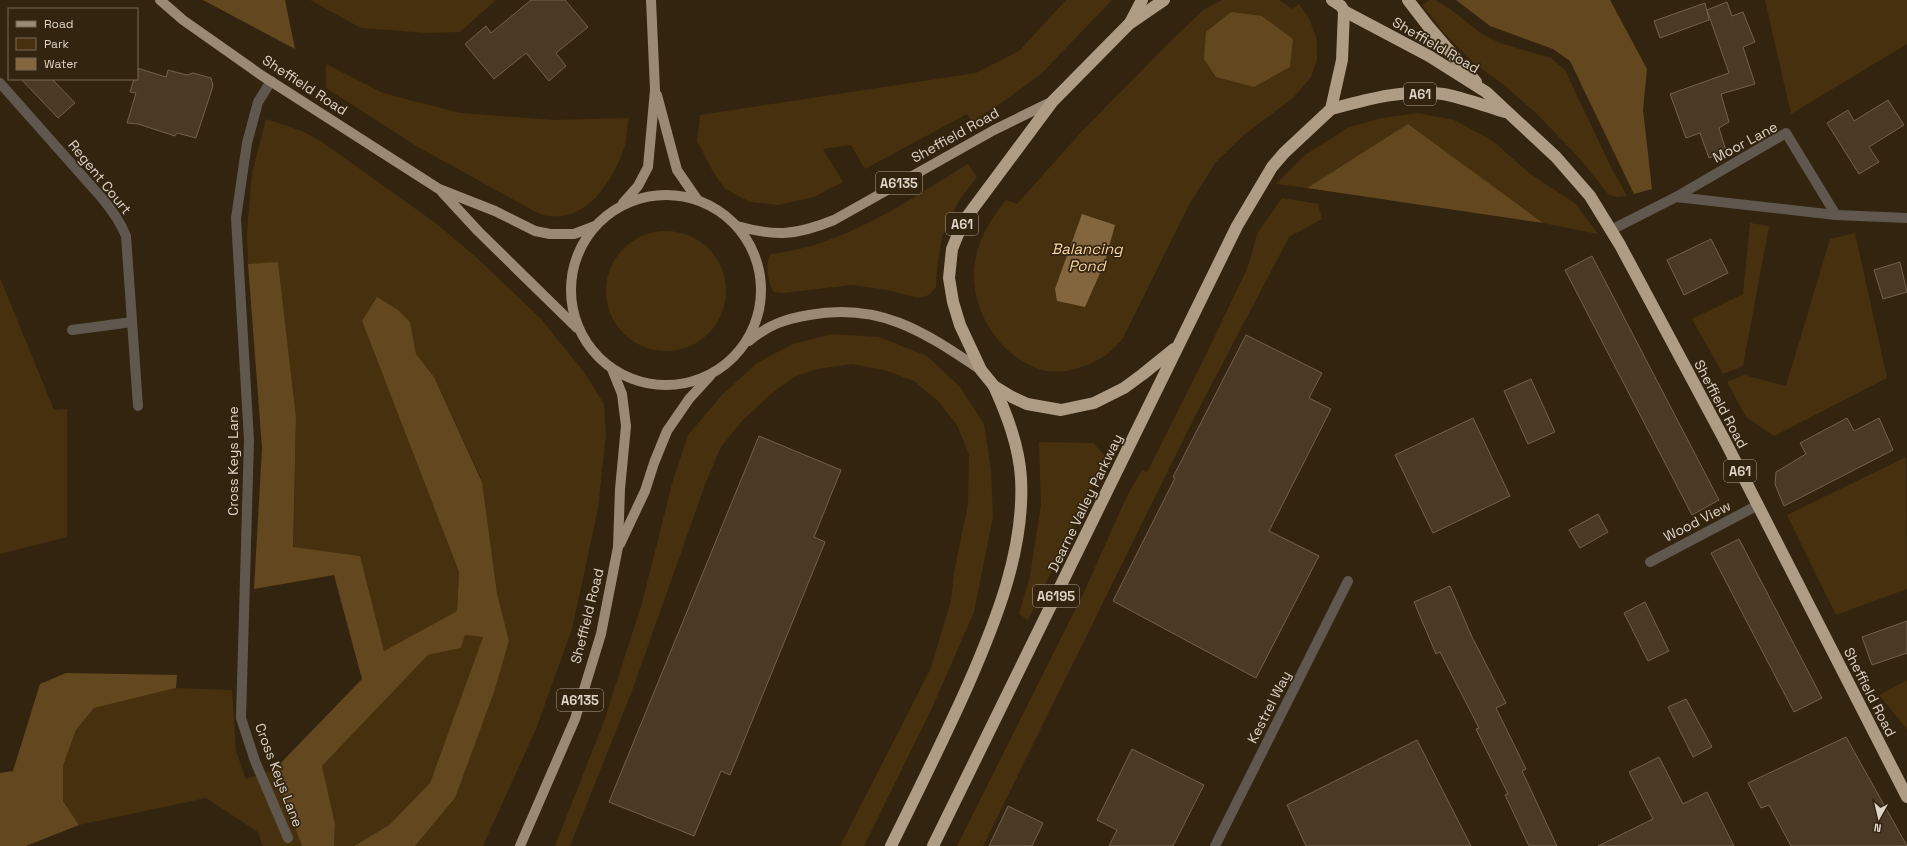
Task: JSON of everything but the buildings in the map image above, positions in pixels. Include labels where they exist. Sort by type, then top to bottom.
[{"type":"highway","name":"A61","points":[[1129,24],[1142,0]]},
{"type":"highway","name":"A61","points":[[1164,0],[1129,24],[1053,101],[978,199],[963,222],[952,249],[949,278],[953,302],[960,325],[981,370],[994,386],[1027,404],[1061,410],[1094,403],[1124,388],[1144,374],[1178,345],[1237,226],[1260,185],[1284,153],[1330,109],[1342,60],[1339,4]]},
{"type":"highway","points":[[1408,0],[1428,26],[1486,92]]},
{"type":"highway","name":"Sheffield Road","points":[[1339,4],[1430,56],[1486,92],[1556,157],[1590,196],[1611,230],[1758,505],[1907,797]]},
{"type":"highway","name":"Sheffield Road","points":[[1330,109],[1384,96],[1408,93],[1442,94],[1508,113]]},
{"type":"highway","name":"Dearne Valley Parkway","points":[[932,846],[1136,435],[1178,345]]},
{"type":"highway","points":[[891,846],[947,733],[994,626],[1011,566],[1020,505],[1021,479],[1018,455],[1004,407],[994,386]]},
{"type":"main road","name":"Sheffield Road","points":[[160,0],[190,24],[271,81],[439,189],[495,211],[535,231],[550,234],[574,234],[595,226]]},
{"type":"main road","points":[[622,205],[638,186],[648,167],[655,90],[651,0]]},
{"type":"main road","points":[[655,90],[677,170],[697,199]]},
{"type":"main road","name":"Sheffield Road","points":[[737,226],[758,232],[782,233],[803,232],[822,225],[834,220],[994,130],[1053,101]]},
{"type":"main road","name":"Sheffield Road","points":[[439,189],[478,231],[580,331]]},
{"type":"main road","points":[[659,195],[678,195],[697,199],[719,210],[737,226],[754,253],[762,284],[758,316],[744,344],[730,361],[712,373],[681,384],[664,385],[648,383],[632,378],[612,369],[596,354],[580,331],[572,301],[571,276],[576,258],[581,247],[595,226],[607,214],[622,205],[640,198],[659,195]]},
{"type":"main road","points":[[744,344],[764,329],[791,318],[824,312],[856,311],[904,324],[928,335],[981,370]]},
{"type":"main road","name":"Sheffield Road","points":[[520,846],[575,719],[601,634],[618,547],[620,489],[626,439],[622,394],[612,369]]},
{"type":"main road","name":"Sheffield Road","points":[[618,547],[645,491],[667,431],[689,399],[712,373]]},
{"type":"street","name":"Cross Keys Lane","points":[[271,81],[258,102],[247,143],[236,218],[249,440],[241,718],[255,761],[288,838]]},
{"type":"street","name":"Regent Court","points":[[0,83],[102,197],[115,213],[122,226],[126,236],[138,406]]},
{"type":"street","name":"Moor Lane","points":[[1611,230],[1676,197],[1786,133],[1836,215]]},
{"type":"street","points":[[1676,197],[1836,215],[1907,218]]},
{"type":"street","points":[[72,330],[132,322]]},
{"type":"street","name":"Wood View","points":[[1650,562],[1758,505]]},
{"type":"street","name":"Kestrel Way","points":[[1215,846],[1348,581]]},
{"type":"green space","points":[[310,0],[496,0],[460,32],[427,33],[361,28]]},
{"type":"green space","points":[[1066,0],[1112,0],[1040,75],[972,122],[967,114],[865,169],[851,145],[823,149],[843,182],[814,197],[778,205],[750,202],[725,189],[712,170],[697,141],[700,115],[976,73],[1019,51]]},
{"type":"green space","points":[[1222,0],[1279,0],[1292,9],[1299,4],[1309,18],[1317,40],[1317,60],[1311,77],[1293,98],[1244,135],[1216,162],[1190,203],[1123,338],[1113,349],[1092,363],[1067,371],[1050,372],[1027,364],[1014,355],[992,332],[984,318],[978,302],[974,271],[977,251],[984,233],[1006,200],[1017,204],[1083,130],[1169,43],[1203,10]]},
{"type":"green space","points":[[1430,0],[1435,0],[1450,9],[1482,34],[1500,43],[1551,58],[1565,70],[1610,165],[1627,196],[1616,197],[1608,194],[1581,160],[1538,115],[1504,85],[1475,64],[1444,33],[1422,5]]},
{"type":"green space","points":[[1765,0],[1907,0],[1907,44],[1791,114]]},
{"type":"green space","points":[[326,64],[383,93],[460,113],[553,120],[629,118],[625,145],[615,170],[607,183],[588,205],[576,212],[563,216],[545,216],[418,147],[326,88]]},
{"type":"green space","points":[[1418,113],[1454,120],[1493,141],[1529,173],[1576,204],[1598,234],[1543,223],[1408,125],[1307,188],[1276,184],[1305,155],[1349,127],[1382,118]]},
{"type":"green space","points":[[266,119],[302,131],[322,142],[437,224],[477,258],[541,319],[584,372],[604,404],[606,434],[598,509],[572,629],[536,729],[483,846],[415,846],[455,798],[509,642],[497,593],[481,478],[434,377],[416,358],[410,322],[362,321],[459,572],[457,611],[384,651],[359,556],[293,548],[296,425],[278,263],[248,264],[247,232],[252,173]]},
{"type":"green space","points":[[968,164],[977,177],[959,200],[942,237],[936,287],[929,295],[918,298],[888,290],[852,285],[783,293],[774,292],[772,289],[767,267],[771,254],[824,242],[849,232],[898,207]]},
{"type":"green space","points":[[1282,198],[1318,204],[1322,219],[1289,237],[1194,418],[983,846],[957,846],[1084,592],[1127,496],[1142,470],[1147,472],[1197,373],[1247,269],[1258,232]]},
{"type":"green space","points":[[1750,223],[1769,226],[1743,366],[1723,374],[1692,319],[1743,294]]},
{"type":"green space","points":[[666,231],[689,236],[699,241],[708,249],[716,258],[721,268],[726,291],[721,314],[716,324],[708,333],[699,341],[689,346],[666,351],[643,346],[633,341],[624,333],[616,324],[611,314],[606,291],[611,268],[616,258],[624,249],[633,241],[643,236]]},
{"type":"green space","points":[[1855,233],[1887,378],[1774,436],[1746,417],[1727,382],[1744,375],[1786,386],[1830,239]]},
{"type":"green space","points":[[0,278],[54,410],[67,409],[67,537],[0,554]]},
{"type":"green space","points":[[832,334],[879,337],[927,356],[960,387],[984,424],[991,470],[993,517],[974,612],[932,708],[864,846],[840,846],[930,670],[951,601],[954,573],[968,504],[969,455],[957,425],[938,401],[914,381],[888,371],[852,364],[817,369],[794,377],[771,394],[742,421],[721,447],[706,482],[632,691],[570,846],[555,846],[604,721],[642,603],[673,480],[688,435],[722,395],[757,363],[793,344]]},
{"type":"green space","points":[[1039,442],[1093,443],[1106,457],[1028,620],[1019,614],[1030,576],[1041,505]]},
{"type":"green space","points":[[1906,457],[1907,589],[1836,615],[1787,515]]},
{"type":"green space","points":[[465,635],[483,637],[430,783],[389,825],[354,846],[334,846],[335,829],[322,766],[428,655],[461,648]]},
{"type":"green space","points":[[1907,680],[1907,729],[1879,695]]},
{"type":"green space","points":[[176,688],[232,690],[236,751],[246,779],[274,770],[302,846],[263,846],[258,832],[206,798],[79,825],[63,801],[63,766],[76,730],[94,708]]},
{"type":"shaded area","points":[[203,0],[285,0],[295,49]]},
{"type":"shaded area","points":[[1456,0],[1610,0],[1647,69],[1643,110],[1652,189],[1634,194],[1570,61],[1553,49],[1490,26]]},
{"type":"shaded area","points":[[1231,12],[1262,16],[1293,39],[1290,67],[1254,87],[1216,77],[1204,59],[1206,32]]},
{"type":"shaded area","points":[[1408,124],[1543,223],[1307,188]]},
{"type":"shaded area","points":[[278,262],[296,418],[293,547],[360,556],[384,651],[457,611],[459,572],[362,321],[377,297],[398,310],[410,322],[416,354],[434,377],[482,482],[497,593],[509,641],[494,692],[455,798],[415,846],[354,846],[389,825],[430,783],[483,637],[465,635],[461,648],[428,655],[322,766],[335,824],[334,846],[302,846],[274,770],[362,679],[334,575],[254,589],[262,448],[248,264]]},
{"type":"shaded area","points":[[66,673],[177,675],[176,688],[94,708],[76,730],[63,766],[63,801],[79,825],[26,846],[0,846],[0,773],[13,771],[40,684]]},
{"type":"water","name":"Balancing Pond","points":[[1082,214],[1115,225],[1105,262],[1085,307],[1057,301],[1055,289]]}]
